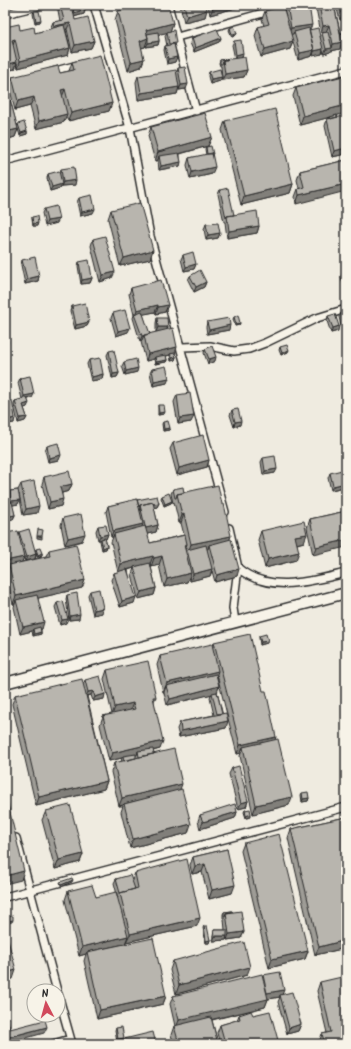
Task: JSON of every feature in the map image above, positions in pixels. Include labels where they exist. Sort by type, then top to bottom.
[{"type":"street","points":[[5,14],[42,5]]},
{"type":"street","points":[[94,5],[106,57],[130,128],[150,236],[182,347],[238,568],[232,608],[235,622]]},
{"type":"street","points":[[168,5],[196,111]]},
{"type":"street","points":[[177,37],[292,5]]},
{"type":"street","points":[[44,74],[88,62]]},
{"type":"street","points":[[5,161],[346,70]]},
{"type":"street","points":[[5,86],[30,79]]},
{"type":"street","points":[[182,347],[210,346],[234,351],[249,349],[317,318],[346,309]]},
{"type":"street","points":[[238,568],[264,582],[284,584],[307,582],[346,573]]},
{"type":"street","points":[[5,683],[346,593]]},
{"type":"street","points":[[5,897],[346,807]]},
{"type":"street","points":[[13,829],[56,983]]},
{"type":"street","points":[[53,1044],[71,1042],[66,1023]]},
{"type":"building","points":[[60,5],[72,5],[75,20],[88,17],[94,41],[75,45],[70,23],[54,26],[53,22],[64,20]]},
{"type":"building","points":[[72,5],[84,5],[85,9],[74,13]]},
{"type":"building","points":[[144,5],[168,5],[173,23],[146,30],[148,38],[140,41],[144,59],[131,62],[118,11]]},
{"type":"building","points":[[184,5],[206,5],[207,10],[187,16]]},
{"type":"building","points":[[287,5],[309,5],[312,25],[291,28]]},
{"type":"building","points":[[319,5],[334,5],[342,42],[333,44],[329,25],[323,26]]},
{"type":"building","points":[[340,5],[346,5],[346,13],[342,14]]},
{"type":"building","points":[[283,6],[293,41],[265,49],[258,27],[269,24],[265,11]]},
{"type":"building","points":[[34,11],[39,11],[41,20],[36,21]]},
{"type":"building","points":[[344,23],[346,23],[345,31]]},
{"type":"building","points":[[19,24],[20,30],[34,27],[35,33],[64,25],[70,48],[20,61],[15,39],[12,40],[17,62],[8,64],[5,50],[5,27]]},
{"type":"building","points":[[234,26],[237,33],[232,34],[230,28]]},
{"type":"building","points":[[309,28],[314,50],[300,53],[294,32]]},
{"type":"building","points":[[318,28],[323,49],[314,51],[309,30]]},
{"type":"building","points":[[217,29],[221,38],[195,48],[192,38]]},
{"type":"building","points":[[174,30],[176,43],[169,44],[167,32]]},
{"type":"building","points":[[346,31],[346,43],[345,44],[342,32]]},
{"type":"building","points":[[158,32],[159,41],[148,43],[147,34]]},
{"type":"building","points":[[328,32],[332,48],[326,49],[322,33]]},
{"type":"building","points":[[241,40],[243,53],[236,55],[234,41]]},
{"type":"building","points":[[174,44],[177,57],[168,59],[165,46]]},
{"type":"building","points":[[5,50],[8,64],[5,64]]},
{"type":"building","points":[[100,55],[112,103],[71,113],[65,89],[61,90],[67,114],[39,121],[34,97],[18,101],[12,77],[58,66],[60,73],[74,70],[72,62]]},
{"type":"building","points":[[245,57],[247,70],[225,74],[223,60]]},
{"type":"building","points":[[226,59],[227,60],[223,60],[222,64],[220,64],[220,60]]},
{"type":"building","points":[[185,67],[188,84],[181,85],[178,68]]},
{"type":"building","points":[[220,69],[222,77],[211,79],[209,72]]},
{"type":"building","points":[[176,70],[179,87],[141,93],[138,76]]},
{"type":"building","points":[[343,76],[346,90],[346,105],[303,116],[296,88]]},
{"type":"building","points":[[346,76],[346,88],[343,77]]},
{"type":"building","points":[[5,81],[18,129],[5,132]]},
{"type":"building","points":[[275,109],[293,184],[244,196],[225,121]]},
{"type":"building","points":[[205,113],[212,137],[158,152],[151,127]]},
{"type":"building","points":[[337,115],[337,117],[331,119],[330,117]]},
{"type":"building","points":[[346,116],[346,148],[334,151],[327,119]]},
{"type":"building","points":[[24,122],[27,131],[21,133],[18,124]]},
{"type":"building","points":[[211,146],[213,154],[207,154],[206,147]]},
{"type":"building","points":[[179,153],[181,162],[161,166],[159,156]]},
{"type":"building","points":[[212,153],[215,167],[192,172],[189,158]]},
{"type":"building","points":[[346,160],[346,184],[299,195],[298,189],[304,187],[300,171]]},
{"type":"building","points":[[74,167],[76,180],[63,182],[61,169]]},
{"type":"building","points":[[59,171],[62,184],[52,187],[48,174]]},
{"type":"building","points":[[228,188],[234,215],[227,216],[226,218],[220,190]]},
{"type":"building","points":[[92,195],[95,209],[82,212],[79,198]]},
{"type":"building","points":[[140,203],[153,250],[124,258],[111,210]]},
{"type":"building","points":[[56,206],[59,219],[47,221],[44,209]]},
{"type":"building","points":[[257,211],[259,226],[229,231],[227,216]]},
{"type":"building","points":[[37,216],[38,223],[33,224],[32,217]]},
{"type":"building","points":[[218,223],[220,233],[208,235],[206,224]]},
{"type":"building","points":[[105,236],[115,272],[103,275],[93,239]]},
{"type":"building","points":[[193,252],[196,264],[186,267],[183,255]]},
{"type":"building","points":[[35,257],[39,276],[27,279],[22,260]]},
{"type":"building","points":[[89,260],[92,278],[82,280],[79,262]]},
{"type":"building","points":[[200,270],[206,282],[196,287],[190,276]]},
{"type":"building","points":[[346,271],[346,283],[343,272]]},
{"type":"building","points":[[161,280],[168,305],[158,307],[158,305],[137,310],[131,288]]},
{"type":"building","points":[[85,303],[89,322],[76,325],[72,306]]},
{"type":"building","points":[[125,310],[130,328],[118,331],[113,313]]},
{"type":"building","points":[[142,311],[150,334],[142,336],[134,314]]},
{"type":"building","points":[[346,311],[346,325],[344,325],[341,313]]},
{"type":"building","points":[[335,314],[339,326],[333,328],[328,316]]},
{"type":"building","points":[[238,315],[240,323],[236,324],[234,317]]},
{"type":"building","points":[[157,318],[167,318],[168,327],[158,327]]},
{"type":"building","points":[[229,318],[230,325],[209,330],[207,322]]},
{"type":"building","points":[[5,326],[8,342],[5,343]]},
{"type":"building","points":[[173,328],[177,347],[148,354],[144,335]]},
{"type":"building","points":[[287,345],[289,350],[282,353],[280,347]]},
{"type":"building","points":[[212,346],[216,357],[209,359],[205,349]]},
{"type":"building","points":[[114,350],[119,373],[113,374],[109,351]]},
{"type":"building","points":[[175,353],[176,357],[172,358],[170,354]]},
{"type":"building","points":[[166,355],[167,360],[156,362],[155,357]]},
{"type":"building","points":[[100,358],[103,374],[92,377],[89,360]]},
{"type":"building","points":[[136,359],[138,368],[126,371],[124,362]]},
{"type":"building","points":[[166,366],[169,378],[154,381],[152,369]]},
{"type":"building","points":[[30,376],[34,394],[24,396],[20,378]]},
{"type":"building","points":[[190,393],[194,416],[180,418],[177,395]]},
{"type":"building","points":[[27,398],[29,403],[23,405],[27,417],[20,418],[15,401]]},
{"type":"building","points":[[12,400],[15,418],[7,420],[5,402]]},
{"type":"building","points":[[158,405],[164,405],[165,412],[159,413]]},
{"type":"building","points":[[238,409],[241,421],[235,422],[232,410]]},
{"type":"building","points":[[168,421],[170,428],[164,429],[163,422]]},
{"type":"building","points":[[203,435],[209,460],[179,468],[173,443]]},
{"type":"building","points":[[58,443],[61,455],[49,458],[47,446]]},
{"type":"building","points":[[275,456],[277,469],[265,471],[263,458]]},
{"type":"building","points":[[342,470],[346,483],[333,486],[330,473]]},
{"type":"building","points":[[69,471],[72,484],[60,487],[63,499],[50,502],[44,477]]},
{"type":"building","points":[[34,481],[39,506],[26,509],[21,484]]},
{"type":"building","points":[[218,485],[231,536],[191,544],[184,514],[182,515],[177,494]]},
{"type":"building","points":[[183,487],[184,493],[177,494],[175,498],[173,489]]},
{"type":"building","points":[[18,490],[20,500],[11,501],[10,491]]},
{"type":"building","points":[[169,493],[172,501],[165,504],[162,496]]},
{"type":"building","points":[[157,496],[159,503],[153,504],[153,502],[140,505],[139,507],[137,500]]},
{"type":"building","points":[[137,499],[143,524],[113,531],[108,506]]},
{"type":"building","points":[[12,502],[15,515],[5,517],[5,504]]},
{"type":"building","points":[[153,502],[158,525],[146,528],[140,505]]},
{"type":"building","points":[[346,511],[346,540],[316,547],[310,519]]},
{"type":"building","points":[[81,514],[85,534],[68,538],[63,518]]},
{"type":"building","points":[[304,521],[307,534],[295,536],[299,552],[268,559],[261,531]]},
{"type":"building","points":[[106,525],[108,534],[100,536],[98,526]]},
{"type":"building","points":[[145,526],[150,543],[185,535],[187,544],[184,545],[191,573],[167,579],[162,556],[154,558],[153,556],[121,564],[114,534]]},
{"type":"building","points":[[29,529],[36,554],[27,557],[19,532]]},
{"type":"building","points":[[38,529],[43,530],[42,536],[37,536]]},
{"type":"building","points":[[18,531],[24,557],[5,561],[5,533]]},
{"type":"building","points":[[105,538],[107,546],[103,548],[101,539]]},
{"type":"building","points":[[231,539],[239,569],[217,575],[209,545]]},
{"type":"building","points":[[76,544],[85,580],[16,596],[9,565],[50,556],[49,550]]},
{"type":"building","points":[[206,545],[212,569],[193,574],[187,550]]},
{"type":"building","points":[[40,548],[42,553],[38,555],[36,549]]},
{"type":"building","points":[[150,563],[156,588],[141,592],[134,567]]},
{"type":"building","points":[[127,569],[136,597],[122,601],[114,573]]},
{"type":"building","points":[[99,589],[103,608],[94,610],[90,591]]},
{"type":"building","points":[[77,593],[80,614],[70,616],[67,595]]},
{"type":"building","points":[[37,595],[44,622],[23,627],[16,600]]},
{"type":"building","points":[[63,601],[68,619],[62,620],[57,603]]},
{"type":"building","points":[[40,627],[41,632],[34,634],[33,629]]},
{"type":"building","points":[[250,634],[263,691],[266,691],[276,737],[240,745],[214,642]]},
{"type":"building","points":[[266,634],[268,641],[261,642],[259,636]]},
{"type":"building","points":[[212,644],[218,671],[167,683],[160,656]]},
{"type":"building","points":[[148,661],[156,697],[153,697],[163,741],[112,753],[103,716],[135,709],[133,703],[115,707],[107,670]]},
{"type":"building","points":[[216,674],[219,686],[170,699],[166,686]]},
{"type":"building","points":[[100,676],[105,694],[95,697],[93,691],[88,692],[85,680]]},
{"type":"building","points":[[82,679],[107,781],[39,797],[15,695]]},
{"type":"building","points":[[217,692],[222,713],[217,714],[212,693]]},
{"type":"building","points":[[226,713],[228,721],[181,731],[180,722]]},
{"type":"building","points":[[278,739],[292,797],[256,805],[243,747]]},
{"type":"building","points":[[153,749],[154,754],[139,757],[138,751]]},
{"type":"building","points":[[174,749],[182,784],[122,798],[114,763]]},
{"type":"building","points":[[136,754],[136,758],[124,761],[123,756]]},
{"type":"building","points":[[239,766],[248,801],[241,803],[232,768]]},
{"type":"building","points":[[182,789],[191,824],[133,839],[124,804]]},
{"type":"building","points":[[308,792],[309,798],[303,799],[302,793]]},
{"type":"building","points":[[7,800],[24,871],[5,876],[5,801]]},
{"type":"building","points":[[235,804],[237,812],[203,822],[200,815]]},
{"type":"building","points":[[70,805],[83,854],[59,860],[46,811]]},
{"type":"building","points":[[250,809],[251,814],[246,816],[245,810]]},
{"type":"building","points":[[346,817],[346,940],[319,947],[291,829]]},
{"type":"building","points":[[279,834],[308,951],[272,959],[244,843]]},
{"type":"building","points":[[227,849],[235,885],[212,890],[205,864],[195,866],[193,857]]},
{"type":"building","points":[[187,859],[200,918],[130,934],[120,893],[138,888],[135,873]]},
{"type":"building","points":[[130,875],[135,889],[120,893],[116,879]]},
{"type":"building","points":[[72,878],[73,880],[61,885],[60,882]]},
{"type":"building","points":[[92,885],[96,897],[116,892],[128,936],[82,947],[68,891]]},
{"type":"building","points":[[232,911],[226,913],[224,916],[224,912]]},
{"type":"building","points":[[241,911],[244,932],[229,934],[226,913]]},
{"type":"building","points":[[13,916],[13,920],[8,921],[7,917]]},
{"type":"building","points":[[204,926],[207,926],[210,940],[206,941]]},
{"type":"building","points":[[5,929],[16,970],[5,973]]},
{"type":"building","points":[[214,930],[227,930],[227,936],[215,936]]},
{"type":"building","points":[[153,938],[166,996],[100,1010],[87,952]]},
{"type":"building","points":[[244,942],[250,967],[179,985],[173,961]]},
{"type":"building","points":[[280,972],[284,990],[267,993],[263,975]]},
{"type":"building","points":[[262,974],[268,999],[179,1020],[173,996]]},
{"type":"building","points":[[346,976],[346,1044],[325,1044],[322,1034],[331,1032],[320,982]]},
{"type":"building","points":[[292,992],[301,1024],[289,1028],[280,995]]},
{"type":"building","points":[[251,1011],[253,1015],[270,1011],[279,1044],[224,1044],[220,1025],[240,1019],[239,1015]]},
{"type":"building","points":[[5,1017],[7,1017],[10,1029],[33,1023],[46,1023],[47,1027],[5,1038]]},
{"type":"building","points":[[211,1017],[218,1044],[179,1044],[174,1026]]},
{"type":"building","points":[[122,1027],[124,1038],[118,1039],[116,1028]]},
{"type":"building","points":[[153,1032],[156,1044],[121,1044],[120,1040]]}]
